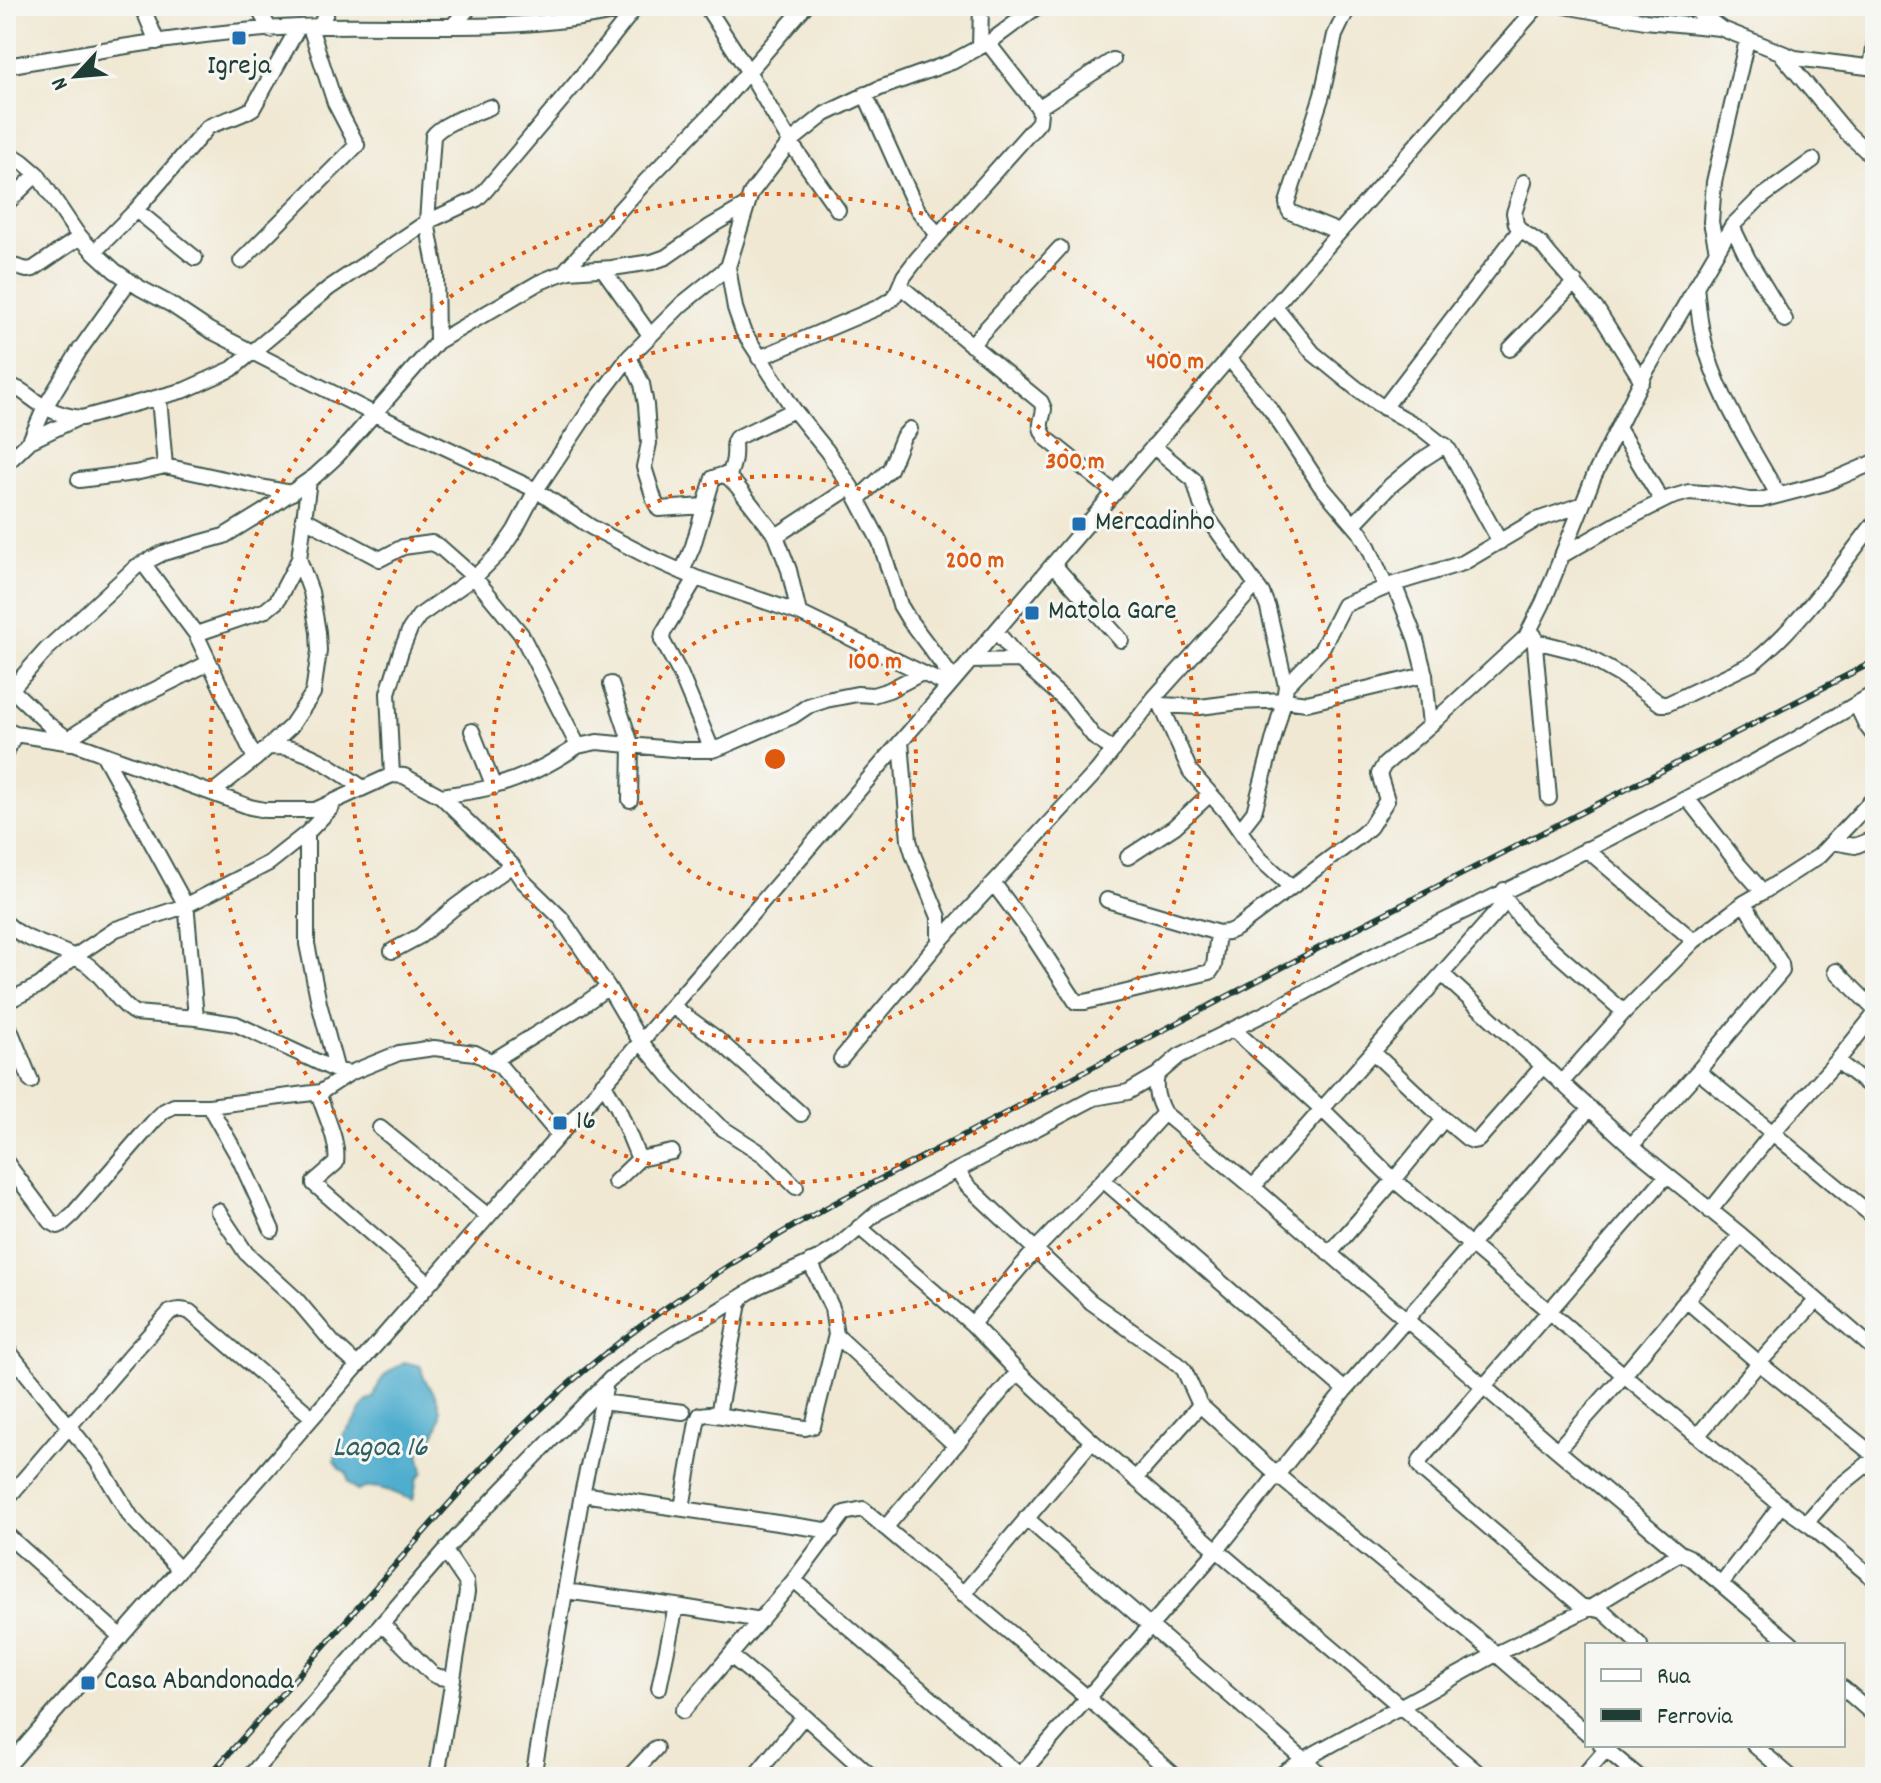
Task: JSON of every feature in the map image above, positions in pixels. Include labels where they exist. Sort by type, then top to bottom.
[{"type":"street","points":[[142,6],[157,42]]},
{"type":"street","points":[[257,6],[270,30]]},
{"type":"street","points":[[94,252],[136,210],[208,127],[253,108],[309,27],[329,6]]},
{"type":"street","points":[[453,25],[471,6]]},
{"type":"street","points":[[6,66],[234,32],[570,20],[637,6]]},
{"type":"street","points":[[6,464],[30,441],[78,418],[185,390],[232,369],[329,288],[427,222],[477,199],[637,6]]},
{"type":"street","points":[[706,6],[790,142],[838,210]]},
{"type":"street","points":[[563,273],[716,109],[805,6]]},
{"type":"street","points":[[759,358],[892,299],[917,259],[1039,122],[1038,108],[984,45],[981,6]]},
{"type":"street","points":[[952,683],[900,605],[880,542],[855,493],[794,410],[743,331],[735,308],[728,267],[751,193],[790,142],[825,114],[865,94],[952,62],[984,45],[1038,6]]},
{"type":"street","points":[[1339,232],[1290,212],[1287,203],[1322,95],[1335,35],[1349,6]]},
{"type":"street","points":[[6,1768],[672,1006],[1229,358],[1538,6]]},
{"type":"street","points":[[1565,6],[1645,21],[1720,28]]},
{"type":"street","points":[[1690,6],[1720,28],[1811,61],[1873,68],[1875,41]]},
{"type":"street","points":[[241,261],[357,145],[335,103],[309,27]]},
{"type":"street","points":[[1717,251],[1711,222],[1714,182],[1747,40]]},
{"type":"street","points":[[1780,52],[1847,133],[1875,159]]},
{"type":"street","points":[[1038,108],[1113,60]]},
{"type":"street","points":[[865,94],[912,199],[938,235]]},
{"type":"street","points":[[437,342],[436,270],[427,222],[433,136],[436,130],[490,107]]},
{"type":"street","points":[[6,151],[37,174],[80,237],[94,252],[129,281],[209,330],[374,414],[536,490],[591,527],[689,575],[799,613],[922,673],[952,683]]},
{"type":"street","points":[[1107,900],[1218,933],[1228,932],[1370,827],[1387,800],[1380,778],[1384,765],[1526,637],[1543,603],[1581,505],[1618,428],[1732,226],[1759,199],[1813,160]]},
{"type":"street","points":[[6,204],[37,174]]},
{"type":"street","points":[[1524,182],[1514,213],[1516,224],[1541,244],[1575,282],[1598,311],[1642,381]]},
{"type":"street","points":[[747,205],[660,260],[563,273],[538,283],[437,342],[338,455],[309,480],[224,536],[163,553],[143,563],[96,602],[8,689],[71,741],[250,807],[315,810],[392,775],[404,776],[441,796],[561,918],[640,1041],[670,1077],[719,1126],[764,1155],[796,1187]]},
{"type":"street","points":[[136,210],[195,258]]},
{"type":"street","points":[[1732,226],[1785,320]]},
{"type":"street","points":[[1384,408],[1520,230]]},
{"type":"street","points":[[6,264],[33,269],[80,237]]},
{"type":"street","points":[[971,345],[1060,248]]},
{"type":"street","points":[[392,775],[388,693],[410,629],[419,616],[474,577],[500,552],[536,490],[629,357],[682,304],[728,267]]},
{"type":"street","points":[[603,269],[650,335]]},
{"type":"street","points":[[30,441],[45,407],[92,332],[129,281]]},
{"type":"street","points":[[1510,349],[1575,282]]},
{"type":"street","points":[[1696,285],[1703,337],[1712,369],[1778,495]]},
{"type":"street","points":[[900,286],[1041,402],[1044,409],[1040,423],[1046,438],[1115,493]]},
{"type":"street","points":[[1275,306],[1313,353],[1384,408],[1445,445],[1460,466],[1500,542]]},
{"type":"street","points":[[629,357],[642,384],[646,405],[649,443],[644,467],[655,502],[659,509],[705,506]]},
{"type":"street","points":[[1229,358],[1271,410],[1320,485],[1354,524],[1390,585],[1416,640],[1425,675],[1430,725]]},
{"type":"street","points":[[6,385],[21,390],[45,407],[78,418]]},
{"type":"street","points":[[159,398],[165,466]]},
{"type":"street","points":[[728,477],[734,465],[736,438],[794,410]]},
{"type":"street","points":[[1618,428],[1662,501]]},
{"type":"street","points":[[776,536],[855,493],[890,469],[903,437],[910,429]]},
{"type":"street","points":[[1354,524],[1390,486],[1445,445]]},
{"type":"street","points":[[1153,446],[1194,480],[1208,518],[1262,593],[1268,608],[1285,693]]},
{"type":"street","points":[[1561,556],[1662,501],[1689,492],[1761,500],[1826,483],[1875,462]]},
{"type":"street","points":[[79,480],[165,466],[292,493]]},
{"type":"street","points":[[712,750],[680,673],[662,640],[689,575],[693,546],[713,478],[728,477],[776,536],[789,570],[799,613]]},
{"type":"street","points":[[196,634],[266,610],[277,601],[299,559],[309,480]]},
{"type":"street","points":[[1240,830],[1254,812],[1285,693],[1321,650],[1344,605],[1390,585],[1453,568],[1484,553],[1534,521],[1581,505]]},
{"type":"street","points":[[303,518],[380,559],[403,547],[432,543],[440,547],[474,577],[521,634],[578,746]]},
{"type":"street","points":[[1535,641],[1579,652],[1623,677],[1661,704],[1667,704],[1753,663],[1810,607],[1875,522]]},
{"type":"street","points":[[212,793],[291,726],[313,693],[319,651],[318,632],[311,592],[299,559]]},
{"type":"street","points":[[143,563],[196,634],[255,759]]},
{"type":"street","points":[[1053,564],[1121,640]]},
{"type":"street","points":[[841,1059],[939,942],[1097,771],[1255,586]]},
{"type":"street","points":[[1533,624],[1549,798]]},
{"type":"street","points":[[996,631],[1020,660],[1067,702],[1095,738],[1114,750]]},
{"type":"street","points":[[970,661],[1020,660]]},
{"type":"street","points":[[71,741],[93,721],[208,663]]},
{"type":"street","points":[[441,796],[494,787],[539,770],[578,746],[597,742],[712,750],[793,716],[808,706],[857,694],[873,695],[922,673]]},
{"type":"street","points":[[1157,701],[1200,707],[1285,693],[1307,703],[1425,675]]},
{"type":"street","points":[[611,684],[631,744],[630,800]]},
{"type":"street","points":[[1253,1187],[1442,974],[1504,899],[1530,879],[1793,741],[1875,693]]},
{"type":"street","points":[[1157,701],[1190,771],[1240,830],[1259,858],[1291,887]]},
{"type":"street","points":[[1856,704],[1875,737]]},
{"type":"street","points":[[93,721],[100,753],[185,906],[196,1018]]},
{"type":"street","points":[[472,731],[494,787]]},
{"type":"street","points":[[6,752],[11,732],[71,741]]},
{"type":"street","points":[[901,741],[909,840],[939,917],[939,942]]},
{"type":"street","points":[[268,747],[288,748],[316,759],[363,788]]},
{"type":"street","points":[[1128,857],[1174,827],[1209,795]]},
{"type":"street","points":[[1561,1083],[1624,1012],[1694,941],[1744,903],[1819,856],[1875,797]]},
{"type":"street","points":[[1687,798],[1763,892]]},
{"type":"street","points":[[6,1002],[40,985],[116,929],[185,906],[269,863],[307,833],[338,801]]},
{"type":"street","points":[[307,833],[307,944],[319,1003],[344,1072]]},
{"type":"street","points":[[1833,842],[1855,846],[1875,838]]},
{"type":"street","points":[[1586,849],[1694,941]]},
{"type":"street","points":[[392,951],[420,936],[512,865]]},
{"type":"street","points":[[994,884],[1076,1002],[1210,972],[1214,966],[1218,933]]},
{"type":"street","points":[[1504,899],[1528,928],[1624,1012]]},
{"type":"street","points":[[249,1777],[445,1551],[610,1379],[643,1354],[759,1286],[818,1259],[836,1248],[878,1212],[957,1170],[1094,1098],[1128,1092],[1157,1075],[1179,1056],[1360,962],[1504,899]]},
{"type":"street","points":[[1631,1146],[1782,971],[1781,964],[1744,903]]},
{"type":"street","points":[[6,923],[30,940],[85,963],[131,1011],[236,1024],[344,1072]]},
{"type":"street","points":[[1710,1211],[1875,1012],[1836,971]]},
{"type":"street","points":[[1442,974],[1631,1146],[1875,1350]]},
{"type":"street","points":[[491,1062],[608,987]]},
{"type":"street","points":[[672,1006],[716,1038],[801,1114]]},
{"type":"street","points":[[6,1020],[31,1081]]},
{"type":"street","points":[[1233,1029],[1322,1109],[1394,1180],[1624,1375],[1875,1580]]},
{"type":"street","points":[[6,1162],[51,1222],[58,1226],[73,1214],[164,1111],[174,1106],[209,1106],[321,1092],[344,1072],[399,1053],[434,1048],[475,1053],[500,1066],[558,1134]]},
{"type":"street","points":[[1373,1052],[1444,1119],[1468,1139],[1476,1141],[1543,1066]]},
{"type":"street","points":[[1837,1061],[1875,1090]]},
{"type":"street","points":[[1698,1071],[1875,1218]]},
{"type":"street","points":[[1157,1075],[1155,1086],[1164,1113],[1557,1450],[1791,1643]]},
{"type":"street","points":[[603,1083],[618,1108],[639,1159]]},
{"type":"street","points":[[321,1092],[337,1159],[314,1184],[428,1283]]},
{"type":"street","points":[[209,1106],[240,1160],[272,1230]]},
{"type":"street","points":[[794,1580],[1020,1776],[1217,1550],[1345,1390],[1590,1108]]},
{"type":"street","points":[[972,1324],[1036,1249],[1164,1113]]},
{"type":"street","points":[[1329,1254],[1444,1119]]},
{"type":"street","points":[[380,1128],[488,1216]]},
{"type":"street","points":[[615,1182],[639,1159],[672,1152]]},
{"type":"street","points":[[957,1170],[967,1185],[1010,1228],[1091,1302],[1178,1364],[1184,1370],[1200,1405],[1277,1475],[1496,1654],[1585,1731]]},
{"type":"street","points":[[1638,1643],[1603,1611],[1581,1606],[1419,1465],[1667,1175]]},
{"type":"street","points":[[1103,1180],[1345,1390]]},
{"type":"street","points":[[218,1211],[246,1253],[296,1299],[333,1343],[357,1365]]},
{"type":"street","points":[[859,1227],[972,1324],[1018,1372],[1135,1479],[1483,1777]]},
{"type":"street","points":[[1557,1450],[1741,1235]]},
{"type":"street","points":[[682,1508],[700,1415],[805,1428],[813,1426],[836,1335],[832,1308],[810,1262]]},
{"type":"street","points":[[718,1415],[739,1303],[744,1296]]},
{"type":"street","points":[[1686,1300],[1875,1457],[1835,1490],[1806,1523]]},
{"type":"street","points":[[1698,1435],[1816,1301]]},
{"type":"street","points":[[6,1500],[170,1312],[179,1309],[190,1312],[312,1417]]},
{"type":"street","points":[[836,1335],[955,1445]]},
{"type":"street","points":[[6,1348],[97,1461],[131,1517],[179,1569]]},
{"type":"street","points":[[885,1528],[1018,1372]]},
{"type":"street","points":[[533,1777],[582,1494],[606,1385]]},
{"type":"street","points":[[601,1402],[683,1412]]},
{"type":"street","points":[[1135,1479],[1200,1405]]},
{"type":"street","points":[[963,1594],[1092,1441]]},
{"type":"street","points":[[582,1494],[832,1531]]},
{"type":"street","points":[[1721,1584],[1781,1505]]},
{"type":"street","points":[[683,1711],[794,1580],[844,1513],[863,1509],[1088,1698],[1176,1777]]},
{"type":"street","points":[[1026,1518],[1324,1777]]},
{"type":"street","points":[[6,1534],[121,1637]]},
{"type":"street","points":[[437,1777],[467,1592],[466,1582],[445,1551]]},
{"type":"street","points":[[1277,1777],[1496,1654],[1590,1608],[1680,1553]]},
{"type":"street","points":[[565,1591],[761,1620]]},
{"type":"street","points":[[659,1688],[676,1606]]},
{"type":"street","points":[[382,1624],[432,1674],[453,1679]]},
{"type":"street","points":[[731,1656],[872,1777]]},
{"type":"street","points":[[1845,1690],[1875,1716]]},
{"type":"street","points":[[754,1777],[804,1716]]},
{"type":"street","points":[[1582,1777],[1605,1747]]},
{"type":"street","points":[[1607,1747],[1639,1777]]},
{"type":"street","points":[[1756,1747],[1791,1777]]},
{"type":"street","points":[[629,1777],[656,1748]]},
{"type":"water","name":"Lagoa 16","points":[[404,1362],[421,1366],[440,1411],[435,1433],[419,1452],[423,1472],[417,1478],[413,1500],[378,1488],[358,1491],[348,1482],[347,1473],[334,1461],[344,1434],[366,1402],[374,1398],[381,1380]]},
{"type":"railway","points":[[208,1777],[496,1453],[596,1361],[695,1288],[835,1203],[1357,928],[1875,661]]},
{"type":"place","name":"Igreja","points":[[239,38]]},
{"type":"place","name":"Mercadinho","points":[[1079,524]]},
{"type":"place","name":"Matola Gare","points":[[1032,613]]},
{"type":"place","name":"16","points":[[560,1123]]},
{"type":"place","name":"Casa Abandonada","points":[[88,1683]]}]
